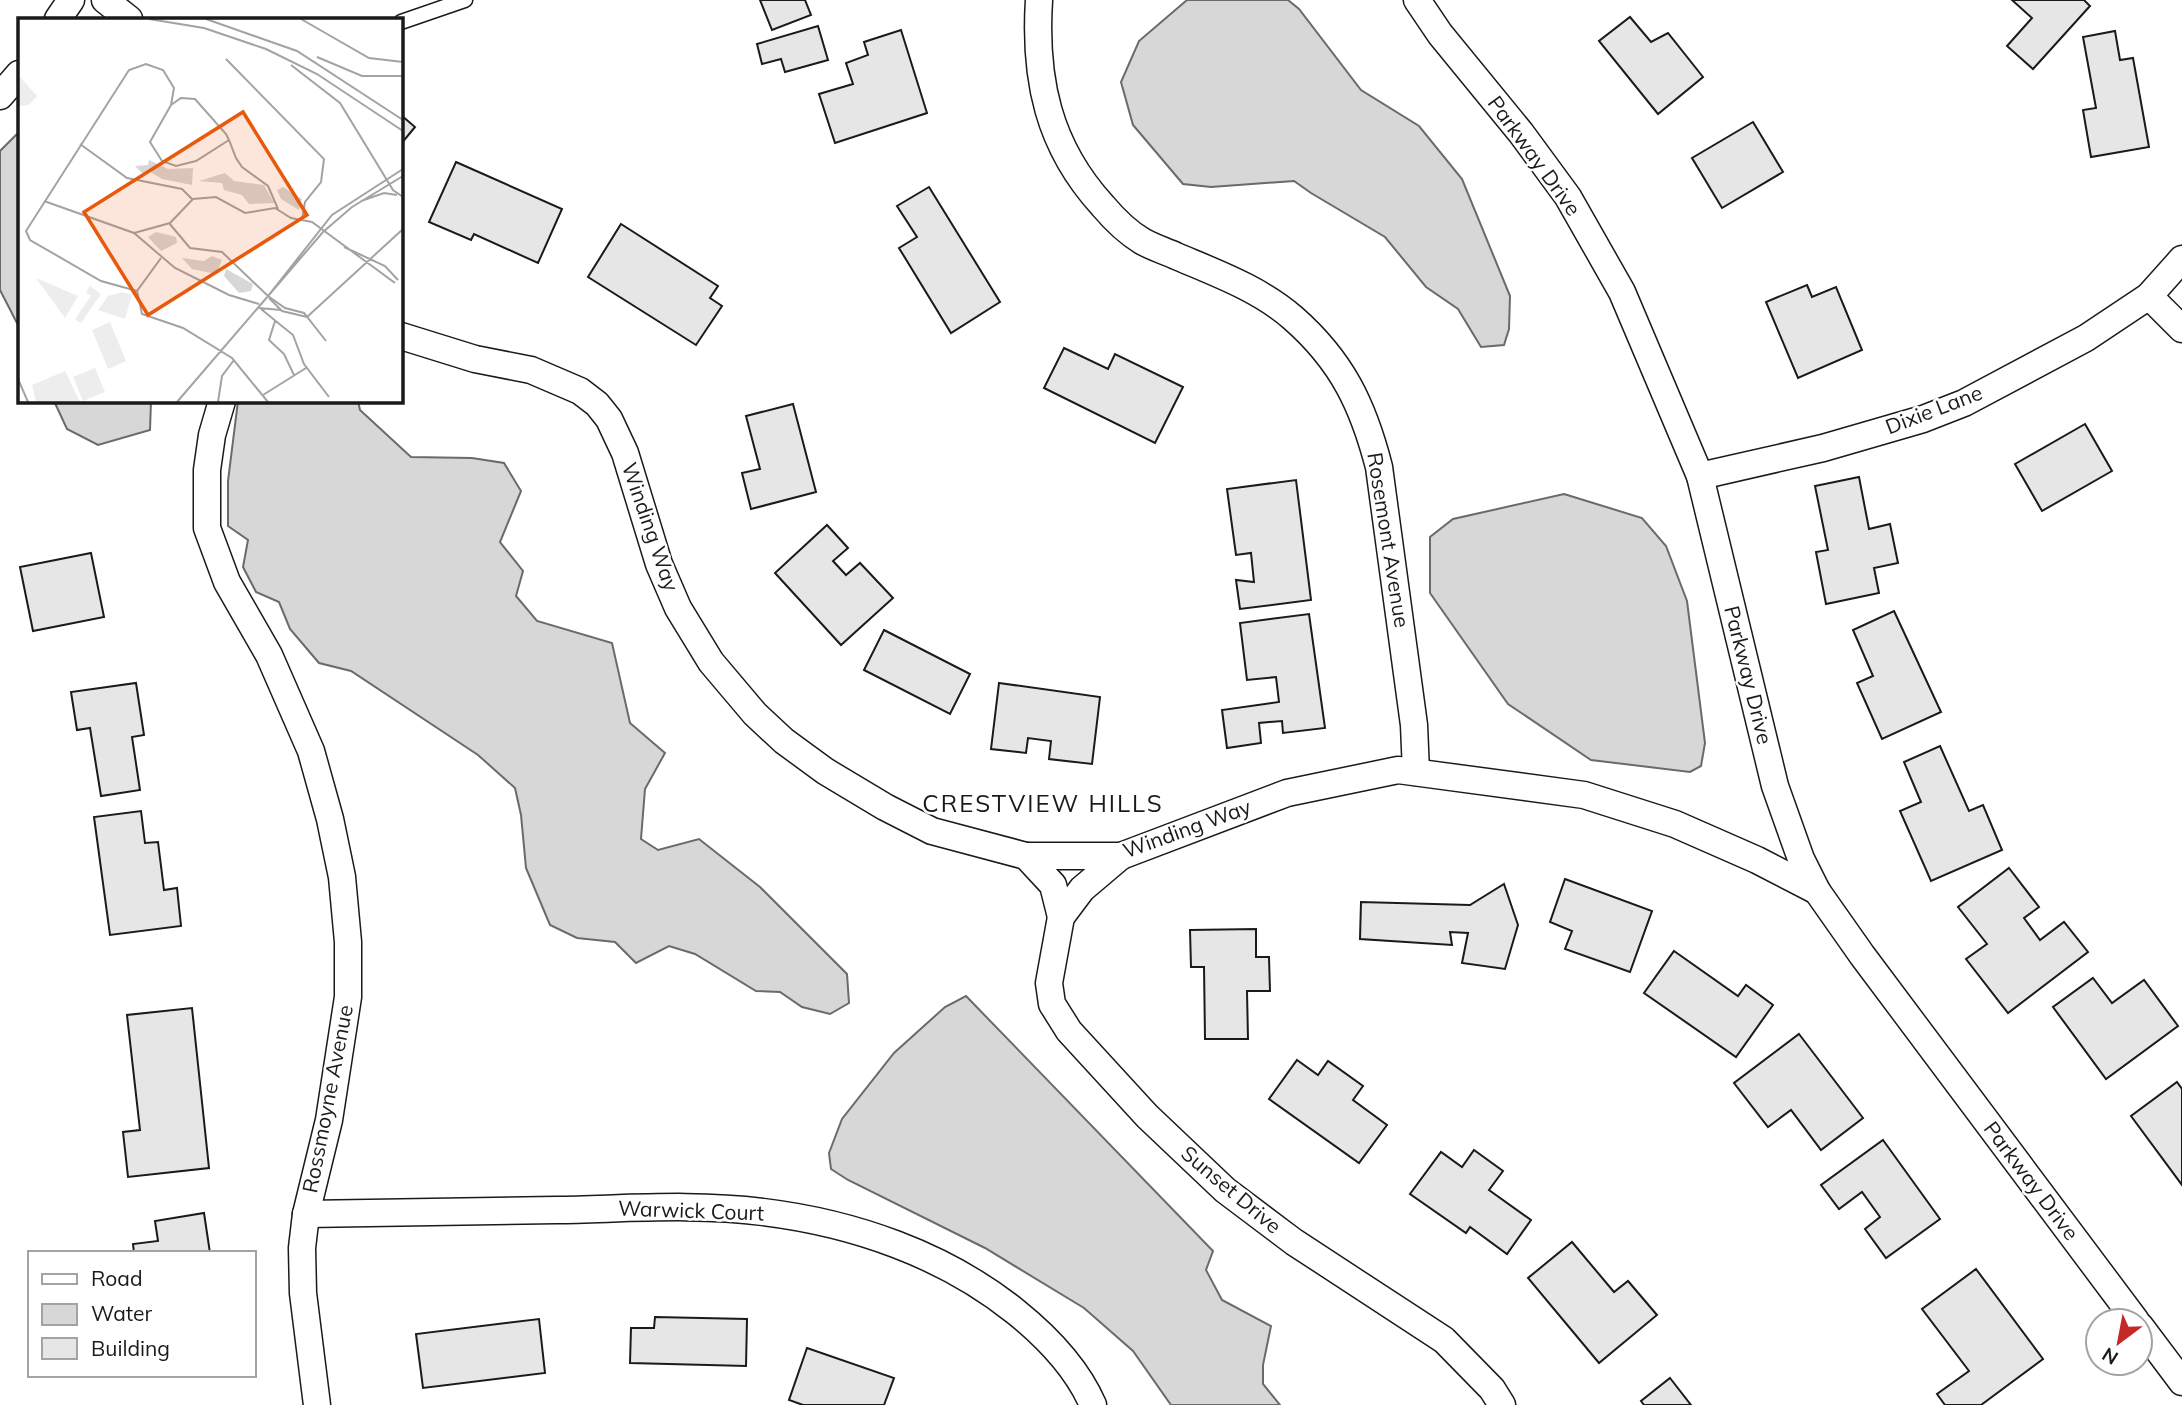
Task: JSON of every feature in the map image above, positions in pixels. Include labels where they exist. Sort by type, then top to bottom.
[{"type":"street","points":[[59,18],[71,0]]},
{"type":"street","points":[[105,0],[128,18]]},
{"type":"street","name":"Rosemont Avenue","points":[[1039,0],[1038,43],[1044,97],[1053,127],[1069,161],[1090,192],[1118,223],[1143,242],[1234,281],[1264,297],[1293,318],[1336,364],[1356,397],[1371,435],[1379,467],[1414,725],[1416,772]]},
{"type":"street","name":"Parkway Drive","points":[[1417,0],[1440,34],[1521,133],[1568,197],[1622,292],[1700,476],[1775,786],[1801,859],[1817,891],[2126,1307]]},
{"type":"street","points":[[0,96],[18,75]]},
{"type":"street","name":"Dixie Lane","points":[[1700,476],[1823,448],[1923,419],[1964,403],[2086,338],[2149,296],[2182,258]]},
{"type":"street","points":[[2149,296],[2182,329]]},
{"type":"street","name":"Winding Way","points":[[402,336],[475,359],[531,370],[580,391],[597,404],[609,419],[625,453],[659,564],[678,608],[711,662],[755,713],[785,741],[825,771],[932,831],[1026,856],[1121,856],[1287,793],[1398,770],[1584,795],[1675,824],[1757,860],[1817,891]]},
{"type":"street","name":"Rossmoyne Avenue","points":[[222,402],[212,436],[207,470],[207,528],[227,582],[269,655],[311,751],[330,819],[342,877],[348,942],[348,997],[329,1120],[306,1214],[302,1248],[303,1293],[317,1405]]},
{"type":"street","name":"Sunset Drive","points":[[1026,856],[1053,885],[1061,917],[1049,983],[1052,1004],[1069,1031],[1147,1116],[1225,1190],[1294,1242],[1444,1340],[1492,1389],[1502,1405]]},
{"type":"street","name":"Sunset Drive","points":[[1061,917],[1082,889],[1121,856]]},
{"type":"street","name":"Warwick Court","points":[[306,1214],[692,1208],[762,1212],[850,1228],[920,1254],[991,1292],[1039,1331],[1067,1362],[1088,1392],[1093,1405]]},
{"type":"street","points":[[2154,1345],[2182,1382]]},
{"type":"lane","points":[[402,23],[465,0]]},
{"type":"water","points":[[1187,0],[1288,0],[1299,9],[1361,90],[1419,126],[1462,179],[1510,296],[1509,329],[1504,345],[1481,347],[1458,309],[1426,287],[1385,237],[1294,181],[1211,187],[1183,184],[1133,125],[1121,82],[1139,41]]},
{"type":"water","points":[[18,133],[18,325],[0,290],[0,151]]},
{"type":"water","points":[[54,402],[151,402],[150,430],[98,445],[67,429]]},
{"type":"water","points":[[238,402],[358,402],[360,410],[411,457],[472,458],[504,463],[521,491],[500,542],[523,571],[516,596],[537,621],[612,643],[630,723],[665,753],[645,789],[641,839],[658,850],[699,839],[760,887],[847,974],[849,1003],[830,1014],[802,1007],[780,992],[756,991],[695,954],[669,946],[636,963],[615,942],[577,938],[550,925],[526,868],[521,815],[515,788],[478,755],[351,671],[319,663],[290,629],[279,602],[256,592],[243,567],[248,540],[228,526],[228,481]]},
{"type":"water","points":[[1564,494],[1642,518],[1666,546],[1687,601],[1705,743],[1701,766],[1690,772],[1591,760],[1508,704],[1430,593],[1430,537],[1453,519]]},
{"type":"water","points":[[966,996],[1213,1251],[1206,1270],[1222,1300],[1271,1326],[1263,1365],[1263,1384],[1280,1405],[1171,1405],[1133,1351],[1084,1308],[985,1248],[831,1169],[829,1153],[842,1119],[894,1053],[945,1007]]},
{"type":"building","points":[[760,0],[805,0],[811,15],[772,30]]},
{"type":"building","points":[[2012,0],[2084,0],[2090,6],[2033,69],[2007,46],[2032,18]]},
{"type":"building","points":[[1630,17],[1651,42],[1668,33],[1703,77],[1658,114],[1599,41]]},
{"type":"building","points":[[818,26],[828,60],[785,72],[781,59],[762,64],[757,44]]},
{"type":"building","points":[[901,30],[927,113],[835,143],[819,94],[853,84],[846,63],[868,55],[864,42]]},
{"type":"building","points":[[2115,31],[2120,60],[2133,58],[2149,147],[2091,157],[2083,110],[2096,108],[2083,37]]},
{"type":"building","points":[[402,116],[415,127],[402,143]]},
{"type":"building","points":[[1753,122],[1783,172],[1722,208],[1692,158]]},
{"type":"building","points":[[456,162],[562,209],[538,263],[474,234],[471,240],[429,222]]},
{"type":"building","points":[[929,187],[1000,302],[951,333],[899,248],[917,237],[897,206]]},
{"type":"building","points":[[621,224],[718,286],[710,298],[722,306],[696,345],[588,277]]},
{"type":"building","points":[[1807,285],[1812,297],[1836,287],[1862,350],[1798,378],[1766,302]]},
{"type":"building","points":[[1064,348],[1108,369],[1115,354],[1183,387],[1155,443],[1044,388]]},
{"type":"building","points":[[793,404],[816,492],[751,509],[742,473],[760,469],[746,416]]},
{"type":"building","points":[[2085,424],[2112,471],[2042,511],[2015,464]]},
{"type":"building","points":[[1859,477],[1869,529],[1890,524],[1898,563],[1874,568],[1879,593],[1826,604],[1816,552],[1828,550],[1815,486]]},
{"type":"building","points":[[1296,480],[1311,600],[1240,609],[1236,580],[1254,582],[1251,553],[1236,555],[1227,489]]},
{"type":"building","points":[[827,525],[848,548],[833,561],[846,575],[860,563],[893,598],[841,645],[775,573]]},
{"type":"building","points":[[91,553],[104,617],[33,631],[20,567]]},
{"type":"building","points":[[1894,611],[1941,712],[1882,739],[1857,683],[1873,676],[1853,630]]},
{"type":"building","points":[[1309,614],[1325,728],[1283,733],[1282,721],[1259,723],[1261,743],[1227,748],[1222,710],[1279,702],[1276,677],[1247,680],[1240,623]]},
{"type":"building","points":[[884,630],[970,674],[950,714],[864,670]]},
{"type":"building","points":[[136,683],[144,735],[132,737],[140,790],[101,796],[90,728],[77,730],[71,692]]},
{"type":"building","points":[[999,683],[1100,697],[1092,764],[1049,759],[1051,741],[1028,738],[1026,753],[991,749]]},
{"type":"building","points":[[1940,746],[1969,811],[1983,805],[2002,850],[1931,881],[1900,811],[1921,802],[1904,762]]},
{"type":"building","points":[[141,811],[145,843],[158,842],[164,890],[177,888],[181,926],[110,935],[94,817]]},
{"type":"building","points":[[2009,868],[2039,907],[2024,918],[2040,940],[2064,922],[2088,952],[2008,1013],[1966,959],[1987,944],[1958,907]]},
{"type":"building","points":[[1565,879],[1652,911],[1630,972],[1565,949],[1572,931],[1550,922]]},
{"type":"building","points":[[1504,884],[1518,925],[1505,969],[1462,963],[1468,933],[1450,932],[1452,945],[1360,939],[1361,902],[1470,905]]},
{"type":"building","points":[[1256,929],[1256,957],[1269,957],[1270,991],[1247,991],[1248,1039],[1205,1039],[1204,967],[1191,967],[1190,930]]},
{"type":"building","points":[[1674,951],[1738,996],[1746,985],[1773,1005],[1736,1057],[1644,993]]},
{"type":"building","points":[[2093,978],[2112,1003],[2144,980],[2178,1026],[2106,1079],[2053,1007]]},
{"type":"building","points":[[192,1008],[209,1168],[128,1177],[123,1132],[140,1130],[127,1015]]},
{"type":"building","points":[[1799,1034],[1863,1118],[1821,1150],[1791,1110],[1768,1127],[1734,1083]]},
{"type":"building","points":[[1297,1060],[1318,1075],[1328,1061],[1363,1086],[1353,1100],[1387,1125],[1359,1163],[1269,1099]]},
{"type":"building","points":[[2177,1082],[2182,1089],[2182,1185],[2131,1116]]},
{"type":"building","points":[[1883,1140],[1940,1219],[1886,1258],[1865,1229],[1880,1217],[1862,1192],[1839,1209],[1821,1185]]},
{"type":"building","points":[[1474,1150],[1503,1171],[1489,1190],[1531,1220],[1507,1254],[1470,1227],[1466,1233],[1410,1194],[1441,1152],[1462,1167]]},
{"type":"building","points":[[204,1213],[210,1251],[134,1251],[133,1244],[158,1241],[155,1221]]},
{"type":"building","points":[[1572,1242],[1614,1292],[1628,1281],[1657,1315],[1599,1363],[1528,1278]]},
{"type":"building","points":[[1976,1269],[2043,1359],[1981,1405],[1945,1405],[1937,1394],[1969,1371],[1922,1309]]},
{"type":"building","points":[[655,1317],[747,1319],[746,1366],[630,1363],[631,1328],[654,1328]]},
{"type":"building","points":[[539,1319],[545,1373],[423,1388],[416,1334]]},
{"type":"building","points":[[807,1348],[894,1378],[884,1405],[803,1405],[789,1400]]},
{"type":"building","points":[[1670,1378],[1691,1405],[1644,1405],[1641,1401]]},
{"type":"district","name":"CRESTVIEW HILLS","points":[[1043,804]]}]
